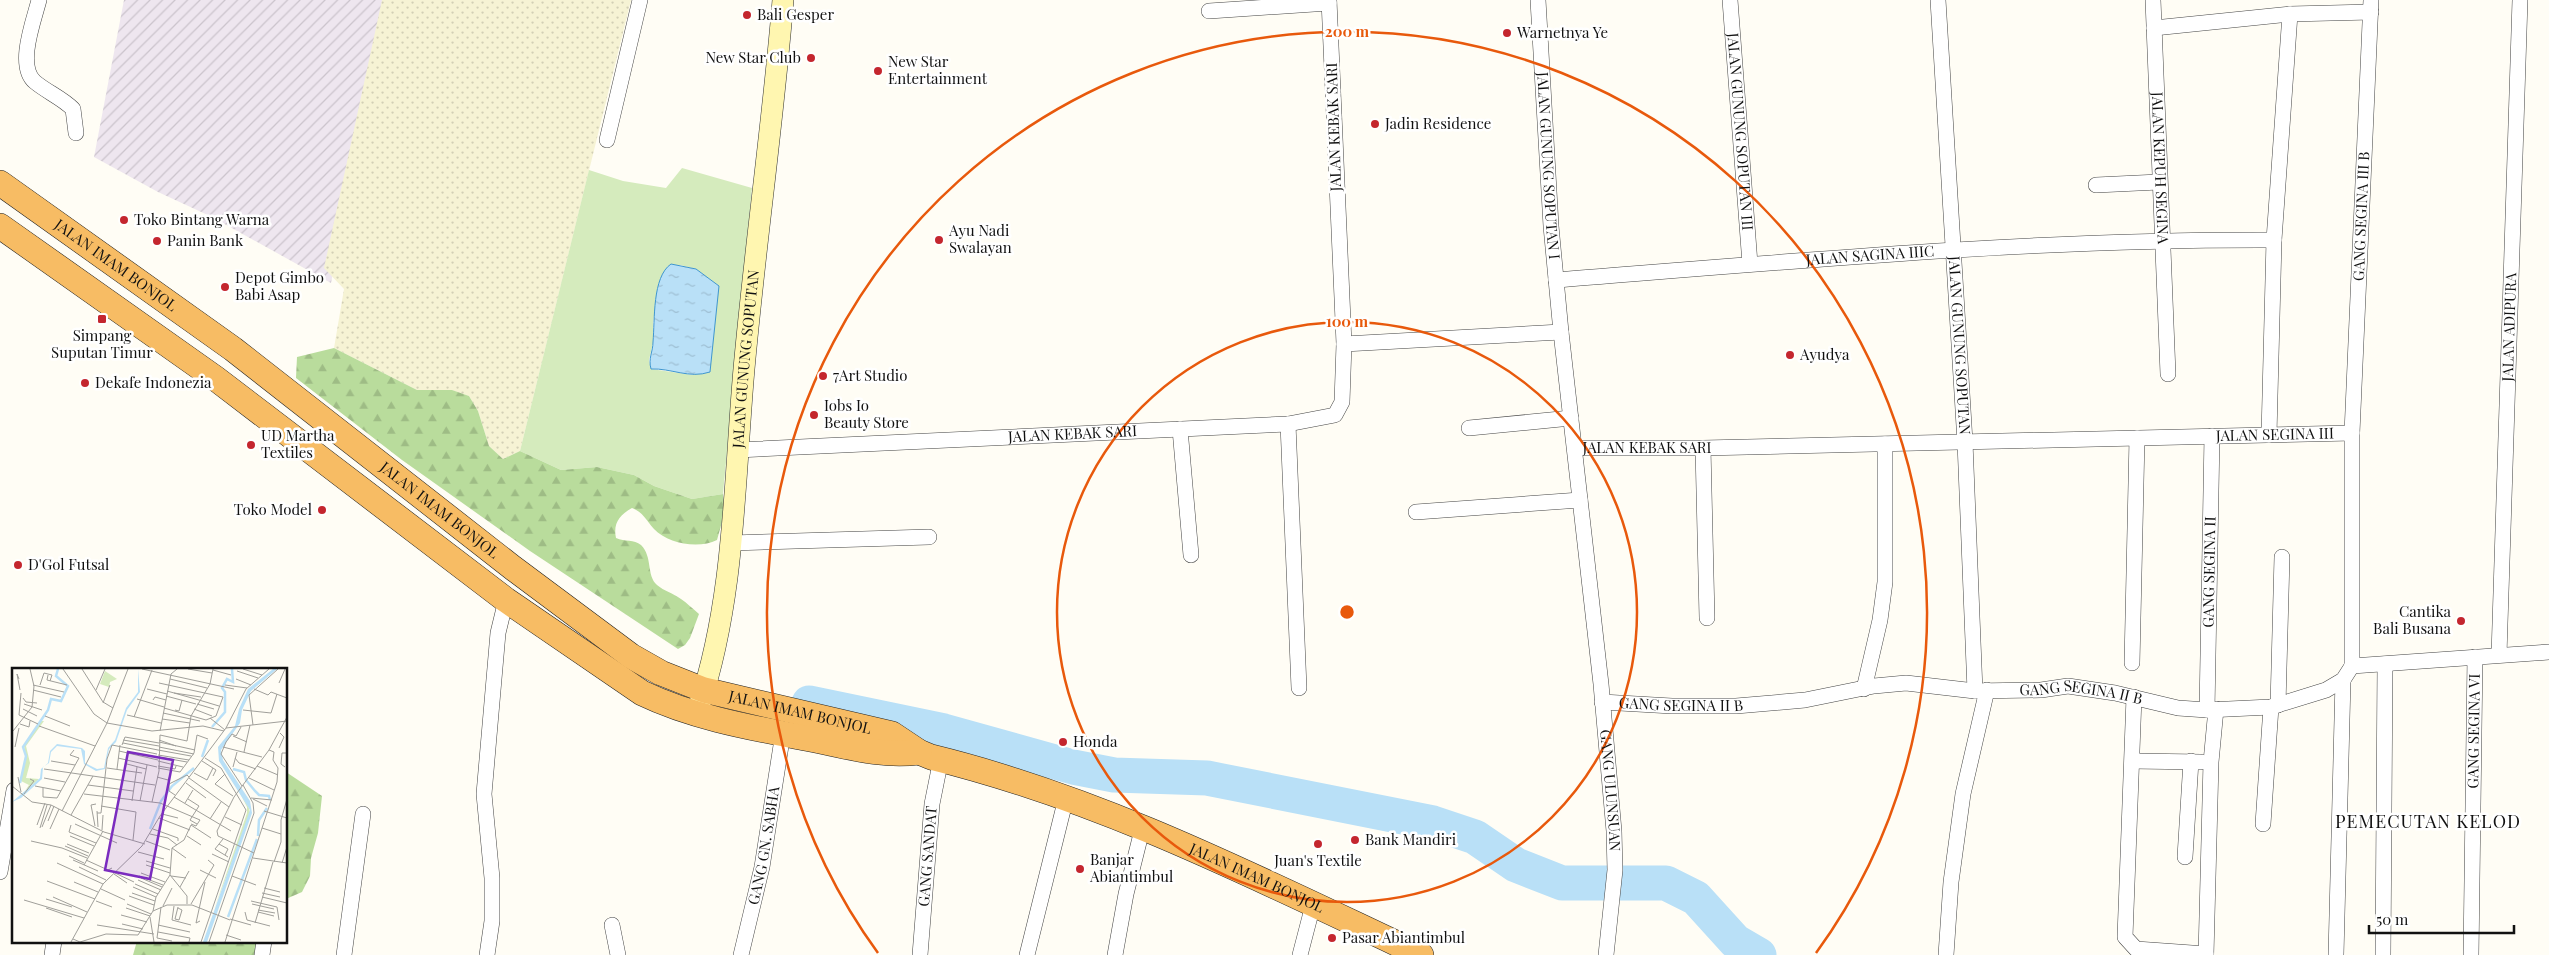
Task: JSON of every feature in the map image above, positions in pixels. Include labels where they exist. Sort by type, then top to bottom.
[{"type":"highway","name":"JALAN IMAM BONJOL","points":[[0,183],[233,349],[513,568],[631,656],[661,673],[704,690],[892,734],[930,756],[1066,798],[1143,826],[1313,905],[1355,922],[1409,952]]},
{"type":"highway","name":"JALAN IMAM BONJOL","points":[[0,226],[215,378],[506,600],[642,693],[696,714],[783,734],[885,754],[930,756]]},
{"type":"main road","name":"JALAN GUNUNG SOPUTAN","points":[[696,714],[715,651],[731,543],[748,332],[774,105],[783,0]]},
{"type":"street","points":[[38,0],[26,54],[27,70],[33,80],[73,109],[76,133]]},
{"type":"street","points":[[607,140],[640,0]]},
{"type":"street","name":"JALAN GUNUNG SOPUTAN I","points":[[1538,0],[1561,332]]},
{"type":"street","name":"JALAN GUNUNG SOPUTAN III","points":[[1730,0],[1750,264]]},
{"type":"street","name":"JALAN GUNUNG SOPUTAN","points":[[1938,0],[1948,139],[1952,252],[1981,691],[1963,794],[1951,882],[1946,955]]},
{"type":"street","name":"JALAN KEPUH SEGINA","points":[[2153,0],[2158,182],[2163,240],[2168,374]]},
{"type":"street","name":"JALAN ADIPURA","points":[[2499,655],[2511,225],[2520,0]]},
{"type":"street","points":[[1209,11],[1329,1]]},
{"type":"street","name":"JALAN KEBAK SARI","points":[[737,450],[1288,424],[1335,415],[1342,402],[1344,344],[1329,1]]},
{"type":"street","points":[[2154,28],[2371,6]]},
{"type":"street","name":"GANG SEGINA III B","points":[[2352,433],[2371,6]]},
{"type":"street","points":[[2269,435],[2274,240],[2290,14]]},
{"type":"street","points":[[2096,184],[2158,182]]},
{"type":"street","name":"JALAN SAGINA IIIC","points":[[1556,280],[1750,264],[2163,240],[2274,240]]},
{"type":"street","points":[[1344,344],[1561,332]]},
{"type":"street","name":"JALAN KEBAK SARI","points":[[1561,332],[1575,448],[1702,448],[1965,442]]},
{"type":"street","points":[[1469,428],[1571,418]]},
{"type":"street","points":[[1288,424],[1300,688]]},
{"type":"street","points":[[1180,429],[1192,554]]},
{"type":"street","name":"JALAN SEGINA III","points":[[1965,442],[2352,433],[2352,666]]},
{"type":"street","name":"GANG SEGINA II","points":[[2206,955],[2211,762],[2212,436]]},
{"type":"street","points":[[2132,663],[2137,438]]},
{"type":"street","points":[[1864,689],[1880,620],[1884,582],[1885,444]]},
{"type":"street","name":"GANG ULUNSUAN","points":[[1575,448],[1602,702],[1615,870],[1606,955]]},
{"type":"street","points":[[1702,448],[1707,618]]},
{"type":"street","points":[[1416,512],[1580,500]]},
{"type":"street","points":[[731,543],[929,537]]},
{"type":"street","points":[[2263,824],[2275,706],[2282,557]]},
{"type":"street","points":[[486,955],[492,921],[492,878],[484,794],[498,633],[506,600]]},
{"type":"street","points":[[2352,666],[2549,652]]},
{"type":"street","name":"GANG SEGINA VI","points":[[2471,955],[2475,657]]},
{"type":"street","points":[[2383,955],[2385,664]]},
{"type":"street","name":"GANG SEGINA II B","points":[[1602,702],[1672,706],[1736,706],[1805,700],[1891,684],[1924,684],[1981,691],[2041,690],[2068,686],[2134,697],[2162,706],[2211,709],[2275,706],[2314,695],[2343,680],[2352,666]]},
{"type":"street","points":[[2336,955],[2343,680]]},
{"type":"street","points":[[2134,697],[2126,937],[2136,949],[2206,955]]},
{"type":"street","name":"GANG GN. SABHA","points":[[741,955],[762,866],[783,734]]},
{"type":"street","name":"GANG SANDAT","points":[[920,955],[932,804],[930,756]]},
{"type":"street","points":[[2133,761],[2211,762]]},
{"type":"street","points":[[2185,857],[2191,761]]},
{"type":"street","points":[[1027,955],[1066,798]]},
{"type":"street","points":[[0,872],[12,802]]},
{"type":"street","points":[[344,955],[363,814]]},
{"type":"street","points":[[1115,955],[1126,894],[1143,826]]},
{"type":"street","points":[[1300,955],[1313,905]]},
{"type":"street","points":[[612,925],[618,955]]},
{"type":"street","points":[[52,955],[54,942]]},
{"type":"street","points":[[262,955],[264,942]]},
{"type":"shaded area","points":[[124,0],[387,0],[331,283],[212,217],[158,192],[94,157]]},
{"type":"shaded area","points":[[382,0],[631,0],[520,451],[503,459],[489,446],[478,411],[469,396],[451,390],[417,390],[334,348],[344,289],[324,268]]},
{"type":"green space","points":[[682,168],[752,188],[723,494],[692,499],[654,486],[634,475],[597,467],[561,470],[520,451],[589,170],[623,181],[666,188]],"holes":[[[680,265],[696,269],[719,286],[693,375],[651,369],[649,360],[653,343],[653,323],[658,286]]]},
{"type":"green space","points":[[334,348],[417,390],[452,390],[469,396],[478,411],[489,446],[503,459],[520,451],[561,470],[597,467],[634,475],[654,486],[692,499],[723,494],[725,511],[717,540],[710,543],[684,544],[667,538],[654,529],[642,514],[632,508],[620,517],[616,524],[616,538],[635,542],[645,550],[652,576],[657,585],[681,599],[699,614],[690,638],[685,645],[678,649],[530,551],[402,460],[296,378],[297,357]]},
{"type":"green space","points":[[288,773],[322,796],[318,833],[311,858],[310,876],[302,892],[288,898]]},
{"type":"green space","points":[[137,942],[257,942],[255,955],[133,955]]},
{"type":"water","points":[[671,264],[696,269],[719,286],[710,372],[687,374],[651,369],[650,362],[657,289],[665,270]]},
{"type":"waterway","points":[[809,703],[944,731],[1073,767],[1114,775],[1207,778],[1433,823],[1475,837],[1516,865],[1562,883],[1666,883],[1696,898],[1735,941],[1759,955]]},
{"type":"place","name":"Bali Gesper","points":[[747,15]]},
{"type":"place","name":"Warnetnya Ye","points":[[1507,33]]},
{"type":"place","name":"New Star Club","points":[[811,58]]},
{"type":"place","name":"New Star Entertainment","points":[[878,71]]},
{"type":"place","name":"Jadin Residence","points":[[1375,124]]},
{"type":"place","name":"Toko Bintang Warna","points":[[124,220]]},
{"type":"place","name":"Ayu Nadi Swalayan","points":[[939,240]]},
{"type":"place","name":"Panin Bank","points":[[157,241]]},
{"type":"place","name":"Depot Gimbo Babi Asap","points":[[225,287]]},
{"type":"place","name":"Simpang Suputan Timur","points":[[102,319]]},
{"type":"place","name":"Ayudya","points":[[1790,355]]},
{"type":"place","name":"7Art Studio","points":[[823,376]]},
{"type":"place","name":"Dekafe Indonezia","points":[[85,383]]},
{"type":"place","name":"Iobs Io Beauty Store","points":[[814,415]]},
{"type":"place","name":"UD Martha Textiles","points":[[251,445]]},
{"type":"place","name":"Toko Model","points":[[322,510]]},
{"type":"place","name":"D'Gol Futsal","points":[[18,565]]},
{"type":"place","name":"Cantika Bali Busana","points":[[2461,621]]},
{"type":"place","name":"Honda","points":[[1063,742]]},
{"type":"place","name":"Bank Mandiri","points":[[1355,840]]},
{"type":"place","name":"Juan's Textile","points":[[1318,844]]},
{"type":"place","name":"Banjar Abiantimbul","points":[[1080,869]]},
{"type":"place","name":"Pasar Abiantimbul","points":[[1332,938]]},
{"type":"district","name":"PEMECUTAN KELOD","points":[[2428,822]]}]
